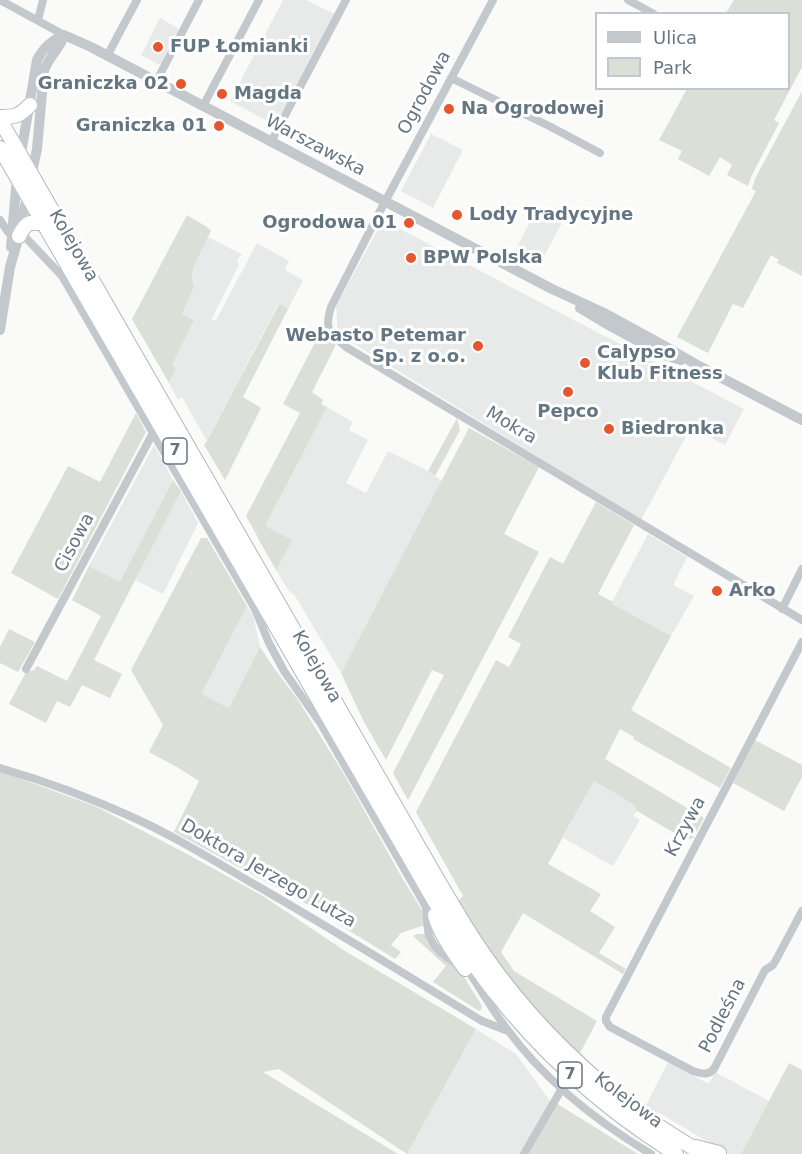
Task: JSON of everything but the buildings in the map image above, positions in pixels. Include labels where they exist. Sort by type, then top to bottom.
[{"type":"highway","points":[[0,118],[20,115],[30,105]]},
{"type":"highway","name":"Kolejowa","points":[[0,118],[432,870],[484,956],[532,1016],[579,1064],[628,1104],[703,1154]]},
{"type":"highway","name":"Kolejowa","points":[[0,148],[428,901],[482,976],[545,1050],[604,1104],[676,1154]]},
{"type":"highway","points":[[16,235],[25,225],[34,222],[44,224]]},
{"type":"highway","points":[[428,901],[443,936],[465,969]]},
{"type":"highway","points":[[688,1145],[720,1153]]},
{"type":"street","points":[[0,0],[64,34]]},
{"type":"street","points":[[38,20],[43,0],[49,2],[50,0]]},
{"type":"street","points":[[107,56],[136,0]]},
{"type":"street","points":[[156,82],[199,0]]},
{"type":"street","points":[[203,106],[259,0]]},
{"type":"street","points":[[271,142],[346,0]]},
{"type":"street","name":"Ogrodowa","points":[[385,202],[494,0]]},
{"type":"street","points":[[628,0],[650,12]]},
{"type":"street","points":[[16,235],[17,177],[37,60],[46,45],[64,34]]},
{"type":"street","points":[[0,330],[16,235],[37,149],[44,70],[48,59],[61,44],[64,34]]},
{"type":"street","name":"Warszawska","points":[[64,34],[550,288],[664,355],[699,366],[802,420]]},
{"type":"street","points":[[451,78],[600,153]]},
{"type":"street","name":"Mokra","points":[[385,202],[331,307],[327,319],[330,333],[354,352],[802,620]]},
{"type":"street","points":[[0,220],[4,227],[27,239],[62,276],[255,609],[284,671],[321,724],[428,901]]},
{"type":"street","name":"Cisowa","points":[[26,669],[153,433]]},
{"type":"street","points":[[782,609],[802,569]]},
{"type":"street","name":"Krzywa","points":[[610,1027],[606,1017],[802,642]]},
{"type":"street","name":"Doktora Jerzego Lutza","points":[[0,768],[60,786],[134,817],[290,905],[482,1021],[508,1031]]},
{"type":"street","name":"Podleśna","points":[[610,1027],[693,1071],[706,1074],[712,1071],[765,970],[773,965],[802,910]]},
{"type":"street","name":"Kolejowa","points":[[465,969],[508,1031],[561,1090],[651,1154]]},
{"type":"street","points":[[524,1154],[561,1090]]},
{"type":"shaded area","points":[[283,0],[306,0],[335,14],[275,125],[230,101]]},
{"type":"shaded area","points":[[160,18],[179,29],[160,65],[141,55]]},
{"type":"shaded area","points":[[431,134],[463,150],[433,208],[401,191]]},
{"type":"shaded area","points":[[537,209],[563,221],[540,264],[515,251]]},
{"type":"shaded area","points":[[383,220],[744,409],[725,445],[691,427],[641,520],[338,334],[336,306]]},
{"type":"shaded area","points":[[208,237],[243,255],[237,261],[239,265],[211,320],[216,320],[257,243],[289,261],[285,270],[303,280],[288,309],[278,304],[207,441],[182,397],[178,400],[169,383],[176,368],[172,365],[194,322],[181,315],[194,287],[193,268]]},
{"type":"shaded area","points":[[327,407],[353,422],[349,430],[368,440],[346,483],[366,493],[388,451],[428,471],[442,481],[341,673],[258,539]]},
{"type":"shaded area","points":[[154,445],[173,480],[120,583],[89,566]]},
{"type":"shaded area","points":[[181,491],[198,523],[163,594],[135,580]]},
{"type":"shaded area","points":[[648,534],[687,557],[673,585],[694,596],[671,636],[611,604]]},
{"type":"shaded area","points":[[247,606],[253,615],[260,647],[229,708],[200,694]]},
{"type":"shaded area","points":[[594,781],[633,804],[637,811],[633,816],[640,820],[613,866],[563,838]]},
{"type":"shaded area","points":[[476,1029],[516,1054],[550,1101],[520,1154],[407,1154]]},
{"type":"shaded area","points":[[668,1062],[709,1084],[715,1072],[769,1101],[741,1154],[728,1154],[646,1105]]},
{"type":"green space","points":[[734,0],[802,0],[802,67],[790,90],[790,12],[727,12]]},
{"type":"green space","points":[[686,90],[790,90],[774,120],[779,123],[748,186],[727,175],[732,165],[720,157],[709,176],[678,159],[682,151],[659,140]]},
{"type":"green space","points":[[802,91],[802,276],[777,263],[779,260],[771,255],[743,308],[733,304],[708,353],[677,337],[756,191],[752,189],[755,179]]},
{"type":"green space","points":[[187,215],[211,231],[193,268],[194,287],[182,314],[194,321],[172,365],[176,368],[169,383],[132,319]]},
{"type":"green space","points":[[279,304],[288,309],[243,397],[261,408],[225,480],[204,445]]},
{"type":"green space","points":[[319,335],[336,345],[312,392],[323,400],[321,404],[327,407],[265,526],[292,540],[276,570],[246,516],[300,413],[283,404]]},
{"type":"green space","points":[[136,413],[146,432],[58,599],[11,573],[68,466],[100,482]]},
{"type":"green space","points":[[457,418],[460,430],[435,476],[428,471]]},
{"type":"green space","points":[[469,428],[539,467],[504,534],[539,552],[408,800],[393,773],[444,675],[432,670],[386,760],[364,722],[341,673]]},
{"type":"green space","points":[[173,480],[181,491],[94,660],[122,674],[110,698],[82,685],[70,707],[57,701],[46,723],[9,704],[26,672],[34,670],[37,666],[67,681],[101,616],[72,600],[89,566],[120,582]]},
{"type":"green space","points":[[596,502],[634,525],[598,594],[671,636],[631,710],[731,768],[720,788],[633,739],[634,737],[620,729],[605,759],[704,818],[693,838],[686,840],[637,811],[633,804],[594,781],[548,864],[601,894],[590,911],[615,927],[599,953],[626,969],[623,974],[523,913],[501,952],[514,971],[597,1021],[580,1053],[617,1086],[658,1112],[655,1115],[627,1097],[600,1075],[551,1028],[510,980],[457,902],[463,896],[416,812],[496,660],[509,667],[521,644],[508,637],[550,557],[563,564]]},
{"type":"green space","points":[[201,538],[207,538],[247,606],[201,694],[229,708],[260,647],[298,700],[345,776],[423,912],[425,925],[401,933],[391,945],[401,952],[395,959],[303,902],[174,832],[199,781],[149,752],[163,725],[131,670]]},
{"type":"green space","points":[[9,629],[35,642],[18,672],[0,663],[0,647]]},
{"type":"green space","points":[[755,740],[802,765],[802,777],[784,811],[733,783]]},
{"type":"green space","points":[[0,771],[97,807],[187,854],[263,896],[345,951],[476,1029],[407,1154],[279,1069],[263,1072],[398,1154],[0,1154]]},
{"type":"green space","points":[[426,934],[426,941],[433,950],[447,962],[458,967],[482,1006],[481,1010],[479,1011],[433,982],[446,966],[413,936]]},
{"type":"green space","points":[[789,1063],[802,1070],[802,1154],[741,1154]]},
{"type":"green space","points":[[556,1103],[638,1154],[529,1154]]},
{"type":"place","name":"FUP Łomianki","points":[[158,47]]},
{"type":"place","name":"Graniczka 02","points":[[181,84]]},
{"type":"place","name":"Magda","points":[[222,94]]},
{"type":"place","name":"Na Ogrodowej","points":[[449,109]]},
{"type":"place","name":"Graniczka 01","points":[[219,126]]},
{"type":"place","name":"Lody Tradycyjne","points":[[457,215]]},
{"type":"place","name":"Ogrodowa 01","points":[[409,223]]},
{"type":"place","name":"BPW Polska","points":[[411,258]]},
{"type":"place","name":"Webasto Petemar Sp. z o.o.","points":[[478,346]]},
{"type":"place","name":"Calypso Klub Fitness","points":[[585,363]]},
{"type":"place","name":"Pepco","points":[[568,392]]},
{"type":"place","name":"Biedronka","points":[[609,429]]},
{"type":"place","name":"Arko","points":[[717,591]]}]
